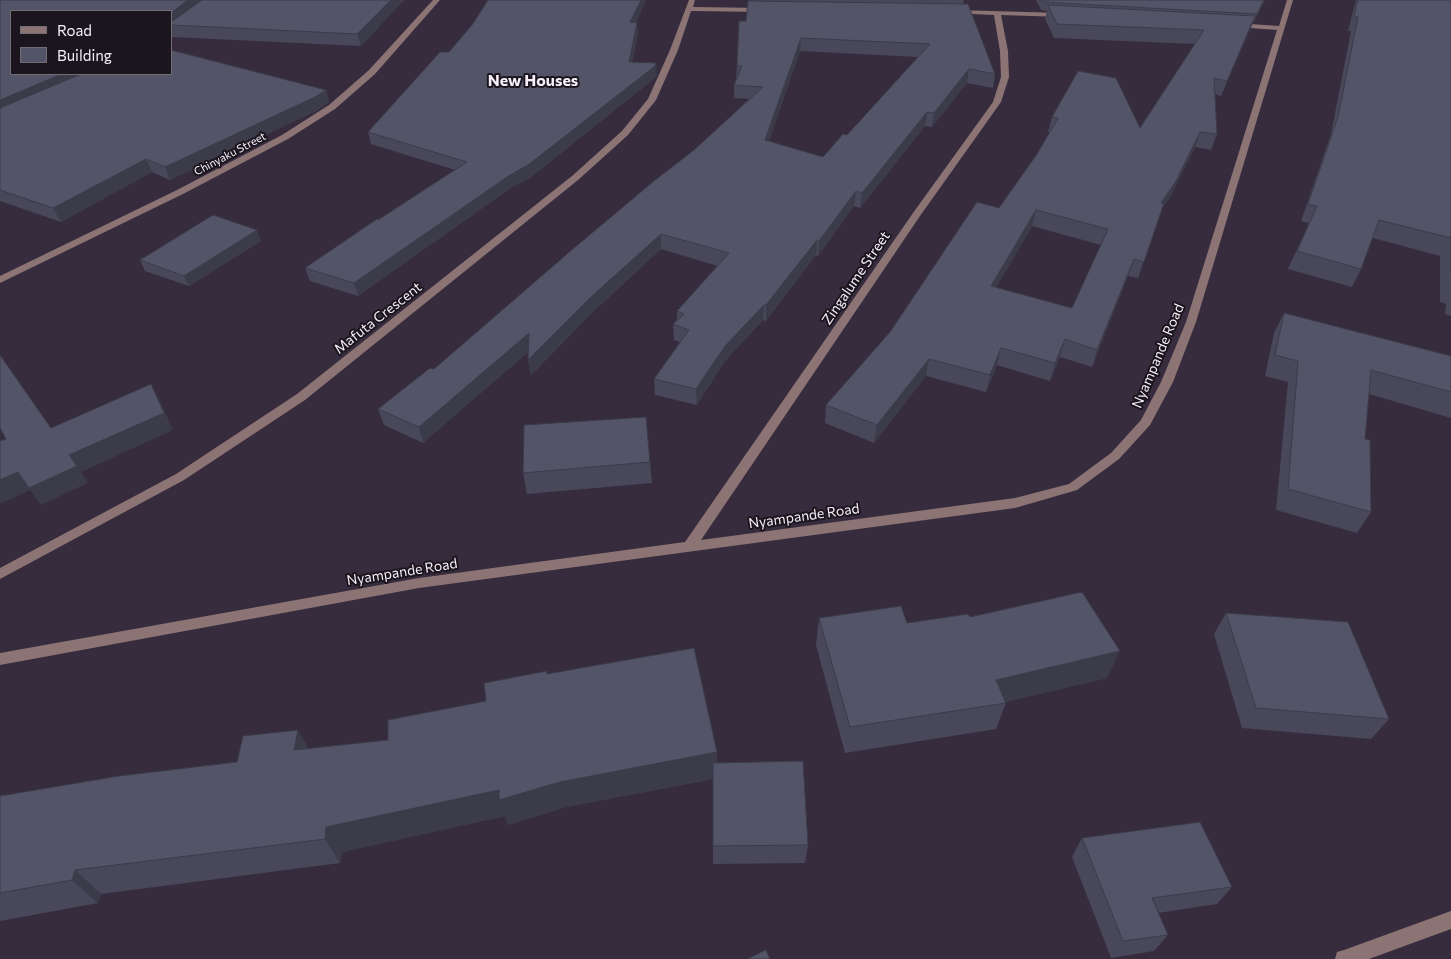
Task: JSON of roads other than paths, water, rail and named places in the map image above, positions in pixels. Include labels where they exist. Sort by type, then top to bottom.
[{"type":"street","name":"Chinyaku Street","points":[[0,280],[180,192],[292,132],[332,107],[372,72],[436,0]]},
{"type":"street","name":"Nyampande Road","points":[[0,659],[419,583],[1015,503],[1072,487],[1115,456],[1146,422],[1167,382],[1188,330],[1290,0]]},
{"type":"street","points":[[691,5],[769,10]]},
{"type":"street","name":"Mafuta Crescent","points":[[0,574],[180,477],[301,397],[576,178],[625,133],[652,100],[691,5]]},
{"type":"street","points":[[947,12],[1065,15]]},
{"type":"street","name":"Zingalume Street","points":[[689,546],[916,215],[997,102],[1004,77],[1004,51],[997,13]]},
{"type":"street","points":[[1232,25],[1281,28]]},
{"type":"street","points":[[1344,959],[1451,920]]},
{"type":"district","name":"New Houses","points":[[533,81]]}]
